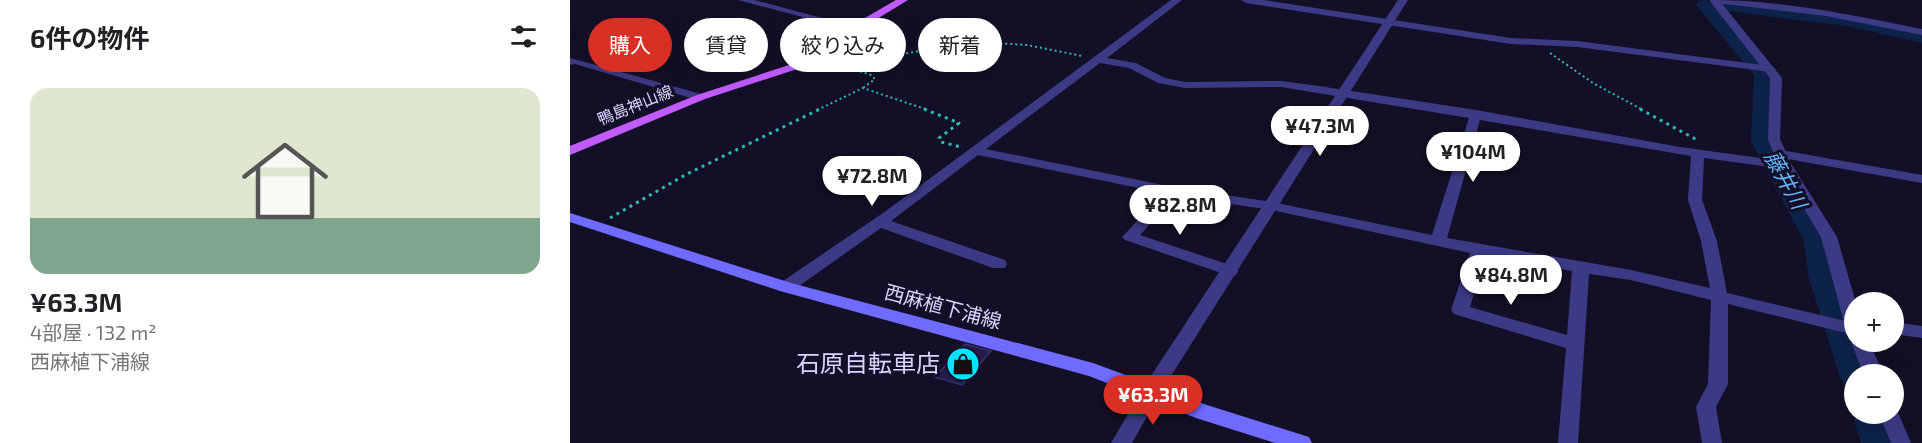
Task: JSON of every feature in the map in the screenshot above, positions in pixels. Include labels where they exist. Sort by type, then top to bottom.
[{"type":"main road","name":"鴨島神山線","points":[[872,18],[903,0]]},
{"type":"main road","name":"鴨島神山線","points":[[570,151],[701,97],[780,69]]},
{"type":"main road","name":"西麻植下浦線","points":[[570,217],[786,287],[1093,370],[1152,390],[1203,412],[1302,443]]},
{"type":"street","points":[[743,0],[815,18]]},
{"type":"street","points":[[786,287],[880,222],[1095,59],[1177,0]]},
{"type":"street","points":[[1246,0],[1536,42],[1577,44],[1764,68]]},
{"type":"street","points":[[1121,443],[1152,390],[1403,0]]},
{"type":"street","points":[[1715,0],[1826,13],[1922,32]]},
{"type":"street","points":[[1715,0],[1764,68],[1776,78],[1774,139],[1779,162],[1829,237],[1844,303]]},
{"type":"street","points":[[1095,59],[1132,65],[1162,81],[1185,85],[1281,84],[1476,114],[1717,156],[1922,179]]},
{"type":"street","points":[[570,62],[573,60],[701,97]]},
{"type":"street","points":[[1438,242],[1476,114]]},
{"type":"street","points":[[976,151],[1173,191],[1272,206],[1479,250],[1631,274],[1720,298],[1844,324]]},
{"type":"street","points":[[1698,153],[1695,200],[1709,240],[1720,298],[1718,384],[1706,407],[1712,443]]},
{"type":"street","points":[[1173,191],[1130,237],[1230,271]]},
{"type":"street","points":[[880,222],[999,264]]},
{"type":"street","points":[[1479,250],[1460,310],[1576,344]]},
{"type":"street","points":[[1568,443],[1581,266]]},
{"type":"street","points":[[1904,329],[1922,332]]},
{"type":"street","points":[[1893,424],[1901,443]]},
{"type":"path","points":[[906,53],[978,42],[1027,45],[1095,59]]},
{"type":"path","points":[[1536,42],[1593,83],[1697,139],[1717,156]]},
{"type":"path","points":[[596,226],[687,174],[863,88],[875,79],[862,72]]},
{"type":"path","points":[[863,88],[956,120],[959,123],[939,138],[941,142],[976,151]]},
{"type":"building","name":"石原自転車店","points":[[965,344],[991,351],[962,385],[935,377]]},
{"type":"waterway","name":"藤井川","points":[[1705,0],[1705,5]]},
{"type":"waterway","name":"藤井川","points":[[1705,5],[1765,74],[1763,141],[1818,239],[1825,278],[1853,364]]},
{"type":"waterway","name":"藤井川","points":[[1723,6],[1847,20],[1922,37]]},
{"type":"waterway","name":"藤井川","points":[[1874,424],[1881,443]]},
{"type":"place","name":"石原自転車店","points":[[963,364]]}]
